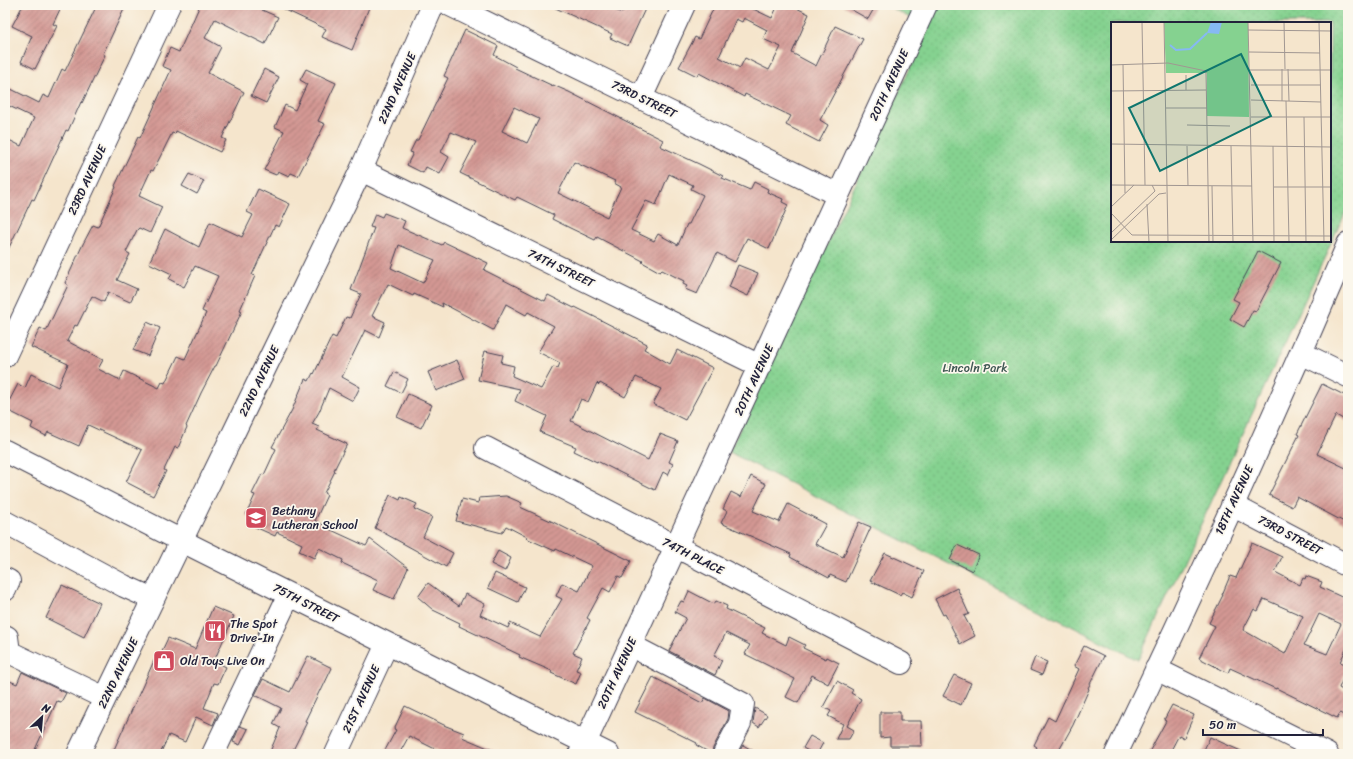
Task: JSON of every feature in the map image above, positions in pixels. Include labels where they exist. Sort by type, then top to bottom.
[{"type":"street","name":"23RD AVENUE","points":[[5,356],[169,5]]},
{"type":"street","name":"22ND AVENUE","points":[[78,754],[361,170],[433,5]]},
{"type":"street","name":"73RD STREET","points":[[450,5],[838,195]]},
{"type":"street","points":[[641,98],[684,5]]},
{"type":"street","name":"20TH AVENUE","points":[[582,748],[926,5]]},
{"type":"street","name":"74TH STREET","points":[[361,170],[760,366]]},
{"type":"street","name":"18TH AVENUE","points":[[1116,754],[1232,505],[1301,353],[1348,244]]},
{"type":"street","points":[[1301,353],[1348,376]]},
{"type":"street","name":"74TH PLACE","points":[[486,448],[901,663]]},
{"type":"street","name":"75TH STREET","points":[[5,452],[387,644],[582,748],[608,754]]},
{"type":"street","name":"73RD STREET","points":[[1232,505],[1348,566]]},
{"type":"street","points":[[5,522],[124,586],[153,599]]},
{"type":"street","points":[[5,579],[9,581],[5,590]]},
{"type":"street","points":[[213,754],[289,595]]},
{"type":"street","points":[[5,636],[7,637],[9,652],[105,698]]},
{"type":"street","name":"21ST AVENUE","points":[[336,754],[387,644]]},
{"type":"street","points":[[630,645],[743,704],[740,723],[724,754]]},
{"type":"street","points":[[1156,669],[1327,754]]},
{"type":"green space","name":"Lincoln Park","points":[[886,5],[1348,5],[1348,207],[1138,660],[729,452],[929,28]]},
{"type":"building","points":[[23,5],[62,5],[53,24],[57,26],[35,69],[21,62],[32,36],[12,26]]},
{"type":"building","points":[[97,5],[126,5],[103,54],[105,55],[82,103],[81,102],[68,131],[66,130],[34,200],[32,199],[5,256],[5,138],[21,146],[34,118],[5,104],[5,86],[39,103],[43,95],[49,98],[62,69],[65,71]]},
{"type":"building","points":[[200,5],[264,5],[262,10],[278,17],[265,44],[215,19],[205,38],[221,47],[208,73],[244,92],[222,138],[226,140],[220,152],[176,131],[175,134],[172,133],[153,171],[151,170],[139,196],[162,207],[150,233],[139,228],[137,230],[126,252],[130,254],[117,280],[137,289],[130,302],[108,292],[104,302],[92,296],[77,326],[75,325],[67,341],[103,360],[98,369],[120,380],[124,371],[159,388],[162,382],[165,383],[178,356],[185,359],[206,313],[202,311],[218,276],[195,266],[184,287],[169,279],[172,274],[149,263],[165,229],[199,247],[210,222],[242,237],[253,215],[247,212],[258,189],[290,204],[279,227],[275,225],[252,275],[255,276],[240,310],[242,311],[216,366],[201,393],[178,448],[175,447],[164,470],[166,471],[153,496],[126,482],[142,450],[88,425],[79,446],[48,432],[46,436],[31,428],[33,423],[5,409],[18,384],[25,388],[31,374],[58,387],[68,364],[31,347],[40,328],[46,331],[68,285],[65,283],[83,244],[93,225],[98,227],[138,137],[140,138],[171,70],[162,66],[170,48],[179,52]]},
{"type":"building","points":[[275,5],[370,5],[352,50],[322,37],[326,29]]},
{"type":"building","points":[[549,5],[604,5],[622,13],[626,5],[636,5],[645,9],[628,46],[610,38],[612,34]]},
{"type":"building","points":[[715,5],[750,5],[749,7],[772,18],[778,5],[790,5],[809,14],[792,53],[816,66],[835,26],[863,39],[820,120],[828,125],[819,142],[786,125],[791,116],[745,94],[744,97],[699,73],[697,76],[679,67],[695,37],[699,39]],"holes":[[[744,18],[767,30],[763,39],[781,47],[769,70],[745,58],[740,68],[719,57],[736,19],[742,22]]]},
{"type":"building","points":[[843,5],[876,5],[868,19]]},
{"type":"building","points":[[465,30],[498,46],[494,55],[516,67],[515,68],[569,92],[663,140],[660,146],[723,176],[722,178],[750,190],[754,182],[768,189],[767,192],[783,199],[782,202],[788,205],[769,249],[747,238],[735,262],[717,253],[697,294],[685,289],[687,286],[683,284],[684,281],[662,270],[660,272],[642,262],[643,261],[597,237],[595,240],[552,219],[554,215],[517,197],[515,200],[460,173],[476,142],[451,132],[441,152],[449,157],[440,174],[426,167],[423,173],[407,165],[413,153],[410,152],[416,140],[418,140],[448,78],[444,76]],"holes":[[[514,107],[539,119],[527,143],[502,131]],[[574,162],[615,181],[614,183],[621,187],[607,217],[558,193]],[[669,174],[693,185],[691,189],[703,195],[689,224],[687,224],[678,245],[658,234],[654,241],[631,230],[646,201],[656,205]]]},
{"type":"building","points":[[264,69],[279,77],[266,103],[251,96]]},
{"type":"building","points":[[306,69],[336,83],[318,121],[325,124],[298,176],[291,173],[289,176],[278,171],[276,175],[264,170],[284,131],[275,127],[285,105],[295,110],[307,84],[300,80]]},
{"type":"building","points":[[189,174],[204,181],[197,194],[182,186]]},
{"type":"building","points":[[384,213],[405,221],[402,228],[442,245],[444,242],[488,263],[484,270],[545,301],[548,295],[591,315],[647,344],[644,349],[670,364],[677,350],[713,368],[685,420],[653,404],[661,389],[636,377],[625,397],[600,383],[599,385],[597,383],[588,402],[581,399],[571,421],[648,460],[660,434],[678,441],[669,462],[673,464],[668,475],[663,472],[655,490],[574,451],[576,447],[540,432],[547,416],[515,401],[520,389],[478,380],[485,351],[503,355],[501,363],[514,366],[512,376],[541,389],[553,367],[558,368],[560,363],[538,352],[554,326],[528,312],[526,315],[506,304],[493,330],[442,303],[443,307],[414,294],[413,296],[388,284],[372,316],[385,322],[379,337],[365,330],[342,377],[360,387],[353,401],[329,388],[319,412],[312,424],[319,427],[317,430],[347,444],[324,493],[327,495],[315,521],[366,546],[370,539],[408,568],[394,599],[373,590],[378,580],[342,563],[343,560],[319,548],[314,558],[299,551],[302,544],[277,532],[275,536],[253,526],[255,523],[251,521],[252,518],[246,515],[255,495],[252,494],[262,474],[264,475],[276,449],[272,447],[292,410],[305,379],[309,381],[313,373],[314,374],[332,336],[336,338],[346,317],[350,318],[361,294],[351,290],[374,228],[370,227],[375,214],[382,217]],"holes":[[[399,245],[435,260],[423,283],[391,268]]]},
{"type":"building","points":[[1258,251],[1281,263],[1256,311],[1253,310],[1244,327],[1230,319],[1239,302],[1233,299]]},
{"type":"building","points":[[738,265],[758,273],[748,296],[729,287]]},
{"type":"building","points":[[147,322],[160,328],[148,356],[133,350]]},
{"type":"building","points":[[457,360],[465,379],[436,391],[428,372]]},
{"type":"building","points":[[394,372],[408,379],[401,393],[387,386]]},
{"type":"building","points":[[1322,384],[1348,397],[1348,422],[1336,415],[1317,454],[1348,469],[1348,524],[1297,497],[1292,507],[1269,495],[1299,435],[1297,434]]},
{"type":"building","points":[[408,394],[432,405],[421,428],[397,417]]},
{"type":"building","points":[[751,476],[766,484],[753,511],[779,522],[788,504],[826,524],[815,544],[843,557],[859,522],[871,527],[846,582],[830,575],[829,578],[790,557],[791,554],[721,523],[727,511],[723,509],[731,492],[741,497]]},
{"type":"building","points":[[390,495],[400,500],[401,497],[417,504],[414,509],[432,517],[423,537],[453,553],[446,567],[375,528]]},
{"type":"building","points":[[506,496],[522,503],[520,507],[631,561],[622,578],[618,576],[610,592],[603,588],[587,618],[590,620],[573,653],[582,657],[576,670],[581,672],[576,684],[551,673],[552,671],[519,657],[520,655],[459,626],[460,623],[433,610],[418,597],[428,583],[459,606],[465,594],[485,604],[480,615],[508,628],[510,623],[540,637],[562,599],[556,596],[562,583],[579,591],[592,566],[556,549],[555,551],[526,538],[527,537],[506,526],[502,533],[456,521],[462,499],[478,503],[479,498]]},
{"type":"building","points":[[1252,543],[1282,557],[1275,572],[1300,585],[1303,578],[1305,579],[1306,576],[1322,582],[1320,587],[1348,600],[1348,645],[1340,662],[1348,665],[1339,688],[1348,693],[1348,706],[1343,715],[1340,713],[1337,718],[1276,688],[1230,668],[1228,673],[1199,658],[1215,626],[1209,623],[1223,595],[1230,576],[1236,578]],"holes":[[[1264,599],[1303,616],[1285,654],[1243,630],[1254,609],[1258,611]],[[1319,614],[1341,624],[1327,654],[1304,645]]]},
{"type":"building","points":[[957,545],[979,555],[972,571],[950,560]]},
{"type":"building","points":[[498,551],[511,558],[505,571],[491,564]]},
{"type":"building","points":[[885,553],[924,571],[912,597],[902,592],[900,595],[870,581]]},
{"type":"building","points":[[495,573],[525,587],[518,602],[488,588]]},
{"type":"building","points":[[62,585],[100,603],[84,637],[46,618]]},
{"type":"building","points":[[957,588],[969,614],[964,616],[975,636],[960,644],[945,614],[943,615],[935,599]]},
{"type":"building","points":[[689,591],[714,604],[716,601],[727,606],[726,609],[765,628],[762,633],[786,645],[789,637],[805,645],[803,648],[826,659],[827,657],[839,663],[828,684],[812,675],[798,703],[786,697],[795,679],[745,654],[750,645],[726,633],[714,656],[722,660],[715,675],[669,651],[686,618],[675,612],[681,601],[684,602]]},
{"type":"building","points":[[213,607],[234,616],[214,661],[226,667],[218,684],[214,683],[204,708],[218,713],[213,725],[196,717],[185,742],[169,735],[160,754],[112,754],[157,654],[160,655],[168,638],[195,649]]},
{"type":"building","points":[[1084,646],[1104,656],[1088,688],[1089,689],[1073,725],[1057,754],[1033,754],[1037,747],[1034,745],[1048,717],[1055,721],[1079,669],[1074,666]]},
{"type":"building","points":[[308,656],[332,668],[305,721],[307,722],[291,754],[269,754],[280,728],[273,724],[281,708],[255,695],[263,679],[290,692]]},
{"type":"building","points":[[1035,657],[1047,662],[1042,675],[1030,670]]},
{"type":"building","points":[[22,672],[66,693],[61,702],[57,701],[33,754],[5,754],[5,679],[17,684]]},
{"type":"building","points":[[954,675],[971,683],[961,705],[943,696]]},
{"type":"building","points":[[653,677],[702,703],[705,698],[729,711],[728,719],[713,748],[712,754],[696,745],[697,743],[635,712]]},
{"type":"building","points":[[837,681],[853,690],[851,693],[861,699],[847,726],[854,730],[849,739],[836,739],[843,724],[828,716],[831,711],[823,707]]},
{"type":"building","points":[[1172,705],[1194,715],[1184,738],[1179,735],[1169,754],[1148,754],[1166,721],[1164,720]]},
{"type":"building","points":[[405,706],[464,733],[462,737],[502,754],[445,754],[409,736],[399,754],[383,754],[396,730],[394,729]]},
{"type":"building","points":[[755,708],[767,715],[759,727],[753,723]]},
{"type":"building","points":[[880,712],[900,712],[900,721],[921,721],[922,746],[890,746],[890,737],[880,738]]},
{"type":"building","points":[[240,726],[248,729],[240,745],[233,742]]},
{"type":"building","points":[[810,736],[823,743],[817,754],[803,748]]},
{"type":"building","points":[[1210,737],[1225,744],[1248,754],[1202,754]]},
{"type":"building","points":[[743,745],[759,754],[738,754]]},
{"type":"place","name":"Bethany Lutheran School","points":[[256,518]]},
{"type":"place","name":"The Spot Drive-In","points":[[215,631]]},
{"type":"place","name":"Old Toys Live On","points":[[164,661]]}]
